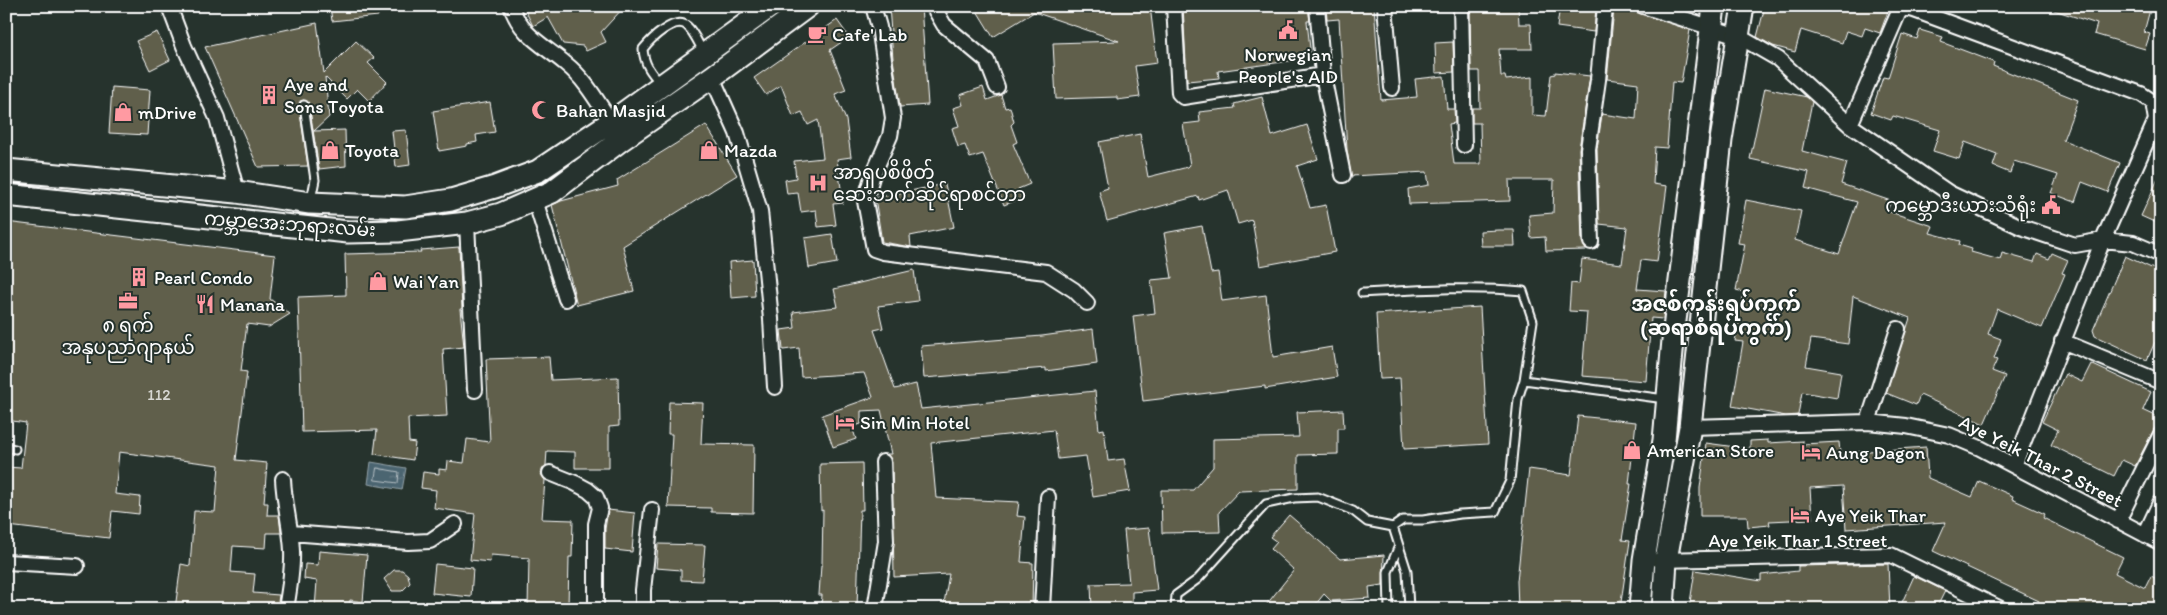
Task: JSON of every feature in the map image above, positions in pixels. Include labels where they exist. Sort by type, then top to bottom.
[{"type":"main road","points":[[611,122],[770,6]]},
{"type":"main road","name":"ကမ္ဘာအေးဘုရားလမ်း","points":[[6,195],[348,232],[398,231],[467,223],[501,214],[552,192],[808,6]]},
{"type":"main road","points":[[1640,609],[1644,560],[1664,440],[1675,320],[1714,6]]},
{"type":"main road","points":[[1663,609],[1666,560],[1690,427],[1721,140],[1742,6]]},
{"type":"main road","name":"ကမ္ဘာအေးဘုရားလမ်း","points":[[6,170],[237,192],[310,203],[405,207],[451,200],[496,187],[538,171],[611,122]]},
{"type":"street","points":[[169,6],[184,46],[218,118],[237,192]]},
{"type":"street","points":[[511,6],[521,26],[535,42],[566,64],[587,86],[611,122]]},
{"type":"street","points":[[873,6],[879,26],[893,118],[890,136],[872,177],[865,201],[874,249],[883,252],[1046,272],[1074,290],[1087,303]]},
{"type":"street","points":[[934,6],[944,25],[987,61],[997,87]]},
{"type":"street","points":[[1174,6],[1179,93],[1183,97],[1323,75]]},
{"type":"street","points":[[1317,6],[1323,75],[1343,175]]},
{"type":"street","points":[[1385,6],[1392,88]]},
{"type":"street","points":[[1461,6],[1464,145]]},
{"type":"street","points":[[1591,242],[1588,149],[1598,80],[1605,6]]},
{"type":"street","points":[[1643,6],[1738,36],[1778,59],[1850,125],[1949,194],[2021,227],[2075,245],[2103,240],[2133,243],[2161,255]]},
{"type":"street","points":[[1850,125],[1898,14],[1903,8],[1914,10],[2141,94],[2153,102],[2156,120],[2103,240],[2014,466]]},
{"type":"street","points":[[712,77],[737,133],[760,211],[771,319],[775,387]]},
{"type":"street","points":[[535,200],[566,299]]},
{"type":"street","points":[[467,223],[475,390]]},
{"type":"street","points":[[1868,422],[1898,330]]},
{"type":"street","points":[[2062,341],[2161,382]]},
{"type":"street","name":"Aye Yeik Thar 2 Street","points":[[1690,427],[1868,422],[1906,426],[1948,435],[1980,448],[2161,543]]},
{"type":"street","points":[[2118,521],[2161,434]]},
{"type":"street","points":[[875,609],[886,541],[882,462]]},
{"type":"street","points":[[550,473],[575,483],[596,496],[600,508],[596,524],[596,609]]},
{"type":"street","points":[[283,479],[293,554],[286,609]]},
{"type":"street","points":[[1042,609],[1048,497]]},
{"type":"street","points":[[2145,535],[2161,501]]},
{"type":"street","points":[[643,609],[643,590],[652,510]]},
{"type":"street","points":[[291,533],[408,542],[430,540],[455,524]]},
{"type":"street","name":"Aye Yeik Thar 1 Street","points":[[1644,560],[1891,555],[2001,609]]},
{"type":"street","points":[[6,562],[78,566]]},
{"type":"lane","points":[[662,85],[652,74],[644,59],[643,49],[650,39],[669,26],[679,23],[687,26],[704,53]]},
{"type":"lane","points":[[304,105],[315,180],[310,203]]},
{"type":"lane","points":[[1175,609],[1176,595],[1198,579],[1266,504],[1294,498],[1318,496],[1353,511],[1367,522],[1392,527],[1403,520],[1423,520],[1460,514],[1494,512],[1510,481],[1518,399],[1524,380],[1533,322],[1523,291],[1494,288],[1418,289],[1362,293]]},
{"type":"lane","points":[[1524,380],[1668,399]]},
{"type":"lane","points":[[6,447],[15,449]]},
{"type":"lane","points":[[1392,527],[1407,571],[1408,609]]},
{"type":"lane","points":[[1389,609],[1388,572],[1398,548]]},
{"type":"water","points":[[371,462],[406,468],[402,490],[368,484]]},
{"type":"building","points":[[330,6],[377,6],[378,16],[332,21]]},
{"type":"building","points":[[523,6],[625,6],[601,32],[606,42],[586,51],[583,46],[563,44],[548,17],[533,26]]},
{"type":"building","points":[[889,6],[921,6],[928,105],[900,107],[893,59]]},
{"type":"building","points":[[974,6],[1150,6],[1157,63],[1135,66],[1140,97],[1117,100],[1117,97],[1056,99],[1053,43],[1119,41],[1034,12],[993,37]]},
{"type":"building","points":[[1183,6],[1308,6],[1310,21],[1307,21],[1311,58],[1218,71],[1219,78],[1187,81]]},
{"type":"building","points":[[1326,6],[1374,6],[1381,100],[1417,97],[1415,79],[1444,76],[1447,109],[1454,109],[1455,123],[1449,124],[1454,164],[1481,164],[1480,123],[1472,123],[1472,108],[1480,108],[1479,71],[1471,71],[1470,6],[1518,6],[1519,24],[1531,24],[1532,49],[1499,49],[1501,76],[1505,76],[1506,80],[1532,77],[1532,115],[1546,116],[1551,75],[1555,74],[1555,72],[1590,76],[1579,149],[1582,242],[1586,250],[1546,251],[1545,237],[1531,238],[1529,215],[1553,213],[1554,180],[1509,180],[1510,201],[1409,204],[1408,189],[1429,185],[1427,172],[1351,176],[1347,150],[1339,19],[1327,20]]},
{"type":"building","points":[[1560,6],[1596,7],[1594,32],[1557,27]]},
{"type":"building","points":[[1765,6],[1890,6],[1880,33],[1865,28],[1862,36],[1846,31],[1842,43],[1801,30],[1795,52],[1773,46],[1757,37]]},
{"type":"building","points":[[2051,6],[2151,6],[2144,32],[2150,34],[2145,49],[2094,34],[2097,24],[2051,9]]},
{"type":"building","points":[[1614,9],[1637,12],[1690,30],[1681,83],[1672,82],[1667,148],[1655,147],[1653,184],[1667,186],[1657,262],[1641,260],[1637,289],[1666,291],[1663,319],[1651,318],[1646,381],[1582,376],[1587,312],[1569,311],[1571,283],[1579,284],[1582,259],[1622,264],[1627,227],[1599,224],[1597,149],[1602,114],[1636,119],[1638,83],[1607,79]]},
{"type":"building","points":[[837,20],[849,37],[830,50],[846,90],[835,94],[846,120],[851,157],[837,159],[843,203],[833,204],[836,225],[818,227],[816,210],[801,212],[798,193],[787,194],[785,180],[796,178],[794,161],[823,158],[818,120],[808,125],[802,112],[793,116],[781,85],[766,95],[754,78]]},
{"type":"building","name":"Aye and Sons Toyota","points":[[317,23],[324,73],[356,41],[374,58],[368,63],[387,82],[369,101],[357,89],[347,99],[325,77],[329,117],[314,131],[345,130],[346,166],[319,169],[309,104],[304,100],[300,101],[299,106],[308,166],[258,167],[205,47]]},
{"type":"building","points":[[1920,30],[1943,37],[1941,42],[1994,62],[1993,66],[2078,100],[2063,140],[2120,163],[2108,192],[2082,182],[2075,202],[2051,193],[2058,175],[2014,161],[2010,173],[1993,166],[1997,154],[1965,142],[1959,159],[1933,151],[1940,130],[1893,116],[1891,120],[1871,113],[1883,77],[1888,78],[1902,34],[1917,39]]},
{"type":"building","points":[[157,32],[170,60],[150,70],[136,41]]},
{"type":"building","points":[[1453,42],[1454,72],[1436,73],[1435,43]]},
{"type":"building","points":[[112,87],[150,90],[147,135],[109,133]]},
{"type":"building","points":[[983,87],[987,100],[1001,95],[1005,108],[1010,107],[1014,122],[1011,125],[1017,142],[1013,144],[1030,184],[1018,189],[1022,198],[1004,205],[983,154],[970,158],[965,145],[958,147],[952,128],[959,126],[953,108],[963,105],[960,95]]},
{"type":"building","points":[[1765,88],[1807,97],[1812,102],[1802,151],[1847,163],[1841,184],[1891,201],[1887,211],[1933,226],[1930,233],[1960,241],[1959,245],[1972,249],[1971,252],[2000,260],[2002,253],[2034,262],[2037,254],[2049,259],[2052,253],[2068,260],[2062,273],[2065,274],[2042,328],[1997,309],[1988,334],[2001,339],[1994,359],[1997,360],[1992,371],[2005,376],[1984,424],[1920,395],[1916,405],[1886,393],[1910,318],[1853,296],[1848,344],[1811,339],[1806,366],[1841,372],[1837,398],[1802,392],[1798,415],[1786,416],[1732,406],[1743,342],[1735,341],[1744,292],[1736,290],[1745,244],[1738,243],[1746,200],[1801,211],[1795,240],[1839,254],[1857,202],[1805,188],[1809,172],[1750,159]]},
{"type":"building","points":[[1262,97],[1272,136],[1307,125],[1318,159],[1297,166],[1310,208],[1326,205],[1335,252],[1260,266],[1252,220],[1238,224],[1228,190],[1199,200],[1198,196],[1107,221],[1099,191],[1108,188],[1099,142],[1140,134],[1148,177],[1188,167],[1190,165],[1183,124],[1200,122],[1199,112],[1235,108],[1234,104]]},
{"type":"building","points":[[490,102],[495,132],[476,135],[477,142],[467,144],[467,146],[439,151],[433,111]]},
{"type":"building","points":[[706,125],[737,175],[623,246],[634,291],[577,305],[552,205],[618,186],[617,180]]},
{"type":"building","points":[[406,130],[410,165],[396,167],[392,131]]},
{"type":"building","points":[[2161,172],[2161,225],[2141,216]]},
{"type":"building","points":[[945,184],[954,227],[910,236],[911,247],[882,242],[875,198]]},
{"type":"building","points":[[6,222],[275,255],[270,299],[290,314],[269,327],[247,324],[241,371],[247,372],[236,460],[267,463],[264,503],[268,503],[267,515],[279,515],[281,533],[267,533],[266,548],[233,546],[231,572],[255,574],[253,593],[279,595],[277,609],[175,609],[181,564],[190,566],[194,511],[215,512],[219,465],[119,452],[115,494],[140,497],[139,514],[112,511],[109,538],[8,526],[12,493],[6,493],[6,467],[21,468],[26,423],[6,420]]},
{"type":"building","points":[[1202,226],[1211,273],[1218,272],[1222,301],[1266,295],[1273,357],[1332,347],[1337,377],[1265,389],[1265,386],[1143,401],[1133,316],[1155,313],[1151,280],[1172,278],[1164,233]]},
{"type":"building","points":[[1514,230],[1515,246],[1481,246],[1480,231]]},
{"type":"building","points":[[832,234],[837,263],[809,268],[805,238]]},
{"type":"building","points":[[459,247],[462,309],[460,309],[464,347],[443,349],[447,416],[408,418],[409,442],[415,443],[413,460],[374,454],[377,430],[302,432],[298,297],[346,295],[345,254],[421,252],[420,250]]},
{"type":"building","points":[[2125,256],[2158,271],[2155,278],[2161,280],[2161,344],[2155,342],[2147,360],[2095,336],[2093,330]]},
{"type":"building","points":[[753,260],[755,296],[731,298],[729,262]]},
{"type":"building","points":[[914,270],[918,301],[878,306],[883,328],[874,330],[895,389],[916,384],[921,409],[1095,391],[1099,430],[1104,429],[1108,461],[1124,459],[1130,491],[1093,497],[1086,456],[1058,459],[1054,430],[931,443],[936,498],[1019,502],[1017,516],[1025,517],[1021,562],[1033,563],[1032,609],[943,609],[949,574],[894,577],[892,462],[887,454],[891,454],[881,410],[861,411],[861,424],[852,427],[856,439],[833,447],[822,415],[873,397],[864,373],[801,377],[799,348],[783,350],[781,330],[795,328],[793,312],[838,307],[834,289]]},
{"type":"building","points":[[1480,307],[1488,444],[1404,449],[1400,378],[1380,379],[1376,314]]},
{"type":"building","points":[[1093,329],[1097,364],[1046,371],[1046,368],[924,378],[921,346],[1042,336]]},
{"type":"building","points":[[549,357],[551,380],[618,377],[619,426],[609,427],[609,468],[575,468],[575,452],[547,451],[546,465],[541,474],[545,480],[542,519],[573,520],[572,557],[569,557],[568,609],[528,609],[529,558],[491,555],[490,562],[470,560],[475,514],[434,508],[436,490],[421,488],[423,472],[439,474],[439,469],[447,470],[448,461],[464,463],[467,439],[490,442],[486,359]]},
{"type":"building","points":[[2091,364],[2151,392],[2143,410],[2160,418],[2135,466],[2122,460],[2114,476],[2051,445],[2058,430],[2042,422],[2065,374],[2082,382]]},
{"type":"building","points":[[669,402],[703,403],[701,444],[754,445],[753,513],[711,512],[711,508],[668,507],[672,434],[668,434]]},
{"type":"building","points":[[1343,410],[1344,428],[1338,428],[1338,454],[1298,455],[1298,489],[1239,491],[1219,512],[1220,532],[1162,533],[1161,490],[1193,490],[1213,467],[1213,439],[1299,437],[1297,412]]},
{"type":"building","points":[[1578,416],[1636,422],[1629,484],[1631,484],[1622,540],[1630,541],[1620,609],[1518,609],[1517,581],[1529,469],[1571,475]]},
{"type":"building","points":[[1768,440],[1768,443],[1803,441],[1803,444],[1839,442],[1840,453],[1926,447],[1928,478],[1972,497],[1979,481],[2013,496],[2012,499],[2045,514],[2043,518],[2123,557],[2115,573],[2145,588],[2151,576],[2161,581],[2161,609],[2035,609],[2039,601],[1933,551],[1946,522],[1846,529],[1843,486],[1810,488],[1812,519],[1769,521],[1770,525],[1748,527],[1747,516],[1700,516],[1700,488],[1706,443],[1750,449],[1750,441]]},
{"type":"building","points":[[862,463],[863,510],[860,510],[857,609],[821,609],[822,595],[819,595],[822,565],[823,510],[821,511],[820,464]]},
{"type":"building","points":[[608,510],[635,513],[632,552],[605,549],[605,529]]},
{"type":"building","points":[[1289,515],[1340,559],[1384,555],[1383,585],[1369,587],[1370,598],[1331,601],[1324,594],[1312,609],[1263,609],[1294,570],[1271,549],[1277,542],[1270,537]]},
{"type":"building","points":[[1149,528],[1157,590],[1132,592],[1132,604],[1124,604],[1124,609],[1092,609],[1091,584],[1129,583],[1124,530]]},
{"type":"building","points":[[658,544],[705,545],[702,581],[681,580],[681,570],[656,568]]},
{"type":"building","points":[[319,551],[367,555],[363,602],[350,600],[349,609],[315,609],[317,581],[304,579],[305,564],[318,565]]},
{"type":"building","points":[[435,564],[473,568],[471,597],[432,593]]},
{"type":"building","points":[[1888,564],[1890,609],[1689,609],[1695,570],[1761,581],[1761,575],[1798,571],[1798,566]]},
{"type":"building","points":[[394,570],[402,570],[408,575],[410,583],[402,591],[392,591],[384,579]]},
{"type":"building","points":[[1914,576],[1945,591],[1936,609],[1899,609]]},
{"type":"place","name":"Norwegian People's AID","points":[[1288,30]]},
{"type":"place","name":"Cafe' Lab","points":[[817,34]]},
{"type":"place","name":"Aye and Sons Toyota","points":[[269,95]]},
{"type":"place","name":"Bahan Masjid","points":[[541,110]]},
{"type":"place","name":"mDrive","points":[[123,112]]},
{"type":"place","name":"Toyota","points":[[330,150]]},
{"type":"place","name":"Mazda","points":[[709,150]]},
{"type":"place","name":"အာရှပစိဖိတ် ဆေးဘက်ဆိုင်ရာစင်တာ","points":[[818,183]]},
{"type":"place","name":"ကမ္ဘောဒီးယားသံရုံး","points":[[2051,205]]},
{"type":"place","name":"Pearl Condo","points":[[139,277]]},
{"type":"place","name":"Wai Yan","points":[[378,281]]},
{"type":"place","name":"၈ ရက် အနုပညာဂျာနယ်","points":[[128,301]]},
{"type":"place","name":"Manana","points":[[205,304]]},
{"type":"place","name":"Sin Min Hotel","points":[[845,422]]},
{"type":"place","name":"American Store","points":[[1632,450]]},
{"type":"place","name":"Aung Dagon","points":[[1811,452]]},
{"type":"place","name":"Aye Yeik Thar","points":[[1800,515]]},
{"type":"district","name":"အဇစ်ကုန်းရပ်ကွက် (ဆရာစံရပ်ကွက်)","points":[[1716,315]]}]
